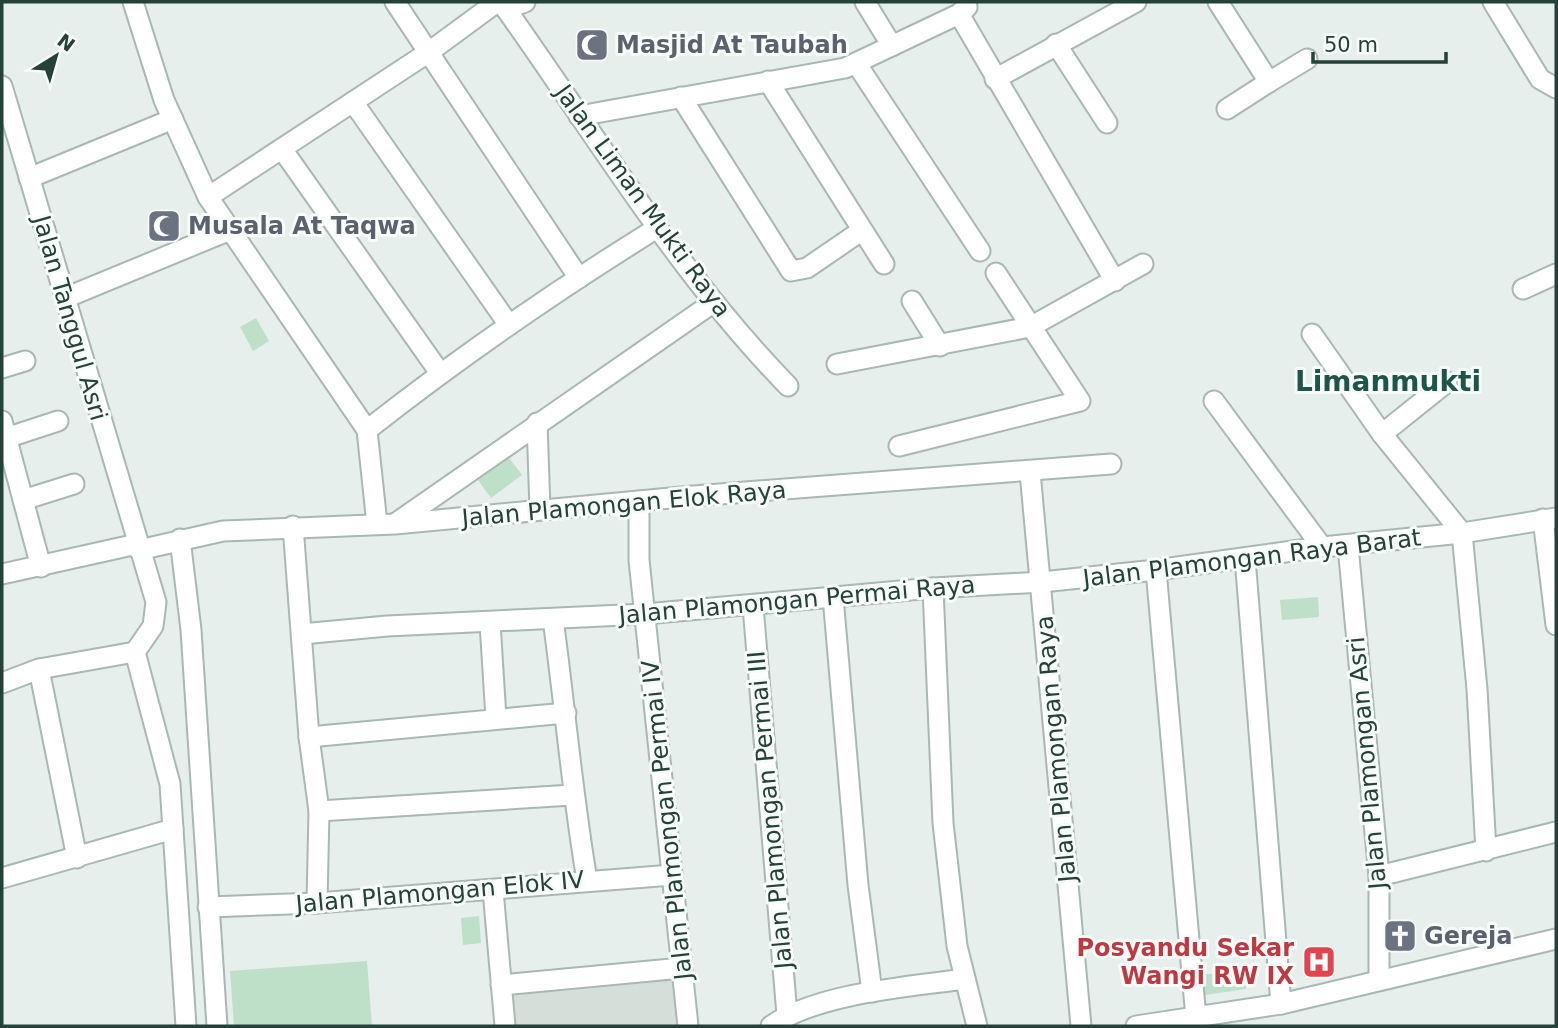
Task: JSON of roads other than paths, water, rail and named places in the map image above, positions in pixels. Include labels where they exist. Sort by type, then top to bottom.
[{"type":"street","points":[[133,2],[164,100],[208,197],[367,430],[386,524],[714,302]]},
{"type":"street","points":[[395,2],[579,278]]},
{"type":"street","points":[[865,2],[892,46]]},
{"type":"street","points":[[995,79],[1136,2]]},
{"type":"street","points":[[1218,2],[1269,82]]},
{"type":"street","points":[[1493,2],[1540,79],[1556,88]]},
{"type":"street","points":[[208,197],[507,4]]},
{"type":"street","name":"Jalan Liman Mukti Raya","points":[[507,4],[579,116],[657,228],[740,336],[789,386]]},
{"type":"street","points":[[579,116],[845,68],[962,8],[995,79],[1115,281]]},
{"type":"street","points":[[1056,44],[1107,123]]},
{"type":"street","points":[[1227,108],[1307,59]]},
{"type":"street","points":[[856,63],[980,251]]},
{"type":"street","points":[[768,80],[884,264]]},
{"type":"street","name":"Jalan Tanggul Asri","points":[[2,86],[156,603],[153,625],[135,652]]},
{"type":"street","points":[[681,97],[791,271],[807,268],[861,231]]},
{"type":"street","points":[[353,102],[509,325]]},
{"type":"street","points":[[29,178],[173,119]]},
{"type":"street","points":[[282,149],[440,373]]},
{"type":"street","points":[[367,430],[440,373],[657,228]]},
{"type":"street","points":[[65,298],[230,230]]},
{"type":"street","points":[[837,364],[1030,327],[1143,264]]},
{"type":"street","points":[[899,446],[1080,401],[996,273]]},
{"type":"street","points":[[1523,289],[1556,274]]},
{"type":"street","points":[[912,301],[940,346]]},
{"type":"street","points":[[1312,334],[1382,434],[1462,533],[1477,689],[1486,851]]},
{"type":"street","points":[[2,368],[25,361]]},
{"type":"street","points":[[1382,434],[1447,382]]},
{"type":"street","points":[[1214,401],[1322,547]]},
{"type":"street","points":[[41,567],[23,500],[9,479],[4,430],[58,421]]},
{"type":"street","points":[[537,423],[540,509]]},
{"type":"street","name":"Jalan Plamongan Elok Raya","points":[[2,575],[223,531],[386,524],[540,509],[1111,464]]},
{"type":"street","name":"Jalan Plamongan Raya","points":[[1030,472],[1081,1026]]},
{"type":"street","points":[[23,500],[74,484]]},
{"type":"street","name":"Jalan Plamongan Permai IV","points":[[639,501],[639,560],[688,1026]]},
{"type":"street","points":[[1550,519],[1556,625]]},
{"type":"street","name":"Jalan Plamongan Raya Barat","points":[[1042,582],[1156,570],[1322,547],[1462,533],[1550,519]]},
{"type":"street","points":[[293,526],[309,737],[319,811],[317,903]]},
{"type":"street","points":[[180,539],[191,630],[217,1026]]},
{"type":"street","name":"Jalan Plamongan Asri","points":[[1348,546],[1379,876],[1379,981]]},
{"type":"street","points":[[1245,558],[1281,1004]]},
{"type":"street","points":[[1156,570],[1196,1018]]},
{"type":"street","name":"Jalan Plamongan Permai Raya","points":[[302,634],[387,626],[645,614],[933,588],[1042,582]]},
{"type":"street","points":[[933,588],[943,823],[957,946],[977,1026]]},
{"type":"street","points":[[834,597],[858,885],[872,992]]},
{"type":"street","name":"Jalan Plamongan Permai III","points":[[753,606],[787,1015]]},
{"type":"street","points":[[553,619],[566,713],[572,794],[587,880]]},
{"type":"street","points":[[490,622],[496,718]]},
{"type":"street","points":[[2,683],[39,669],[135,652],[170,784],[186,1026]]},
{"type":"street","points":[[39,669],[77,858]]},
{"type":"street","points":[[309,737],[566,713]]},
{"type":"street","points":[[170,784],[201,782]]},
{"type":"street","points":[[319,811],[572,794]]},
{"type":"street","points":[[2,878],[173,829]]},
{"type":"street","points":[[1379,876],[1556,832]]},
{"type":"street","name":"Jalan Plamongan Elok IV","points":[[208,907],[317,903],[672,875]]},
{"type":"street","points":[[493,890],[505,1026]]},
{"type":"street","points":[[1136,1026],[1281,1004],[1556,939]]},
{"type":"street","points":[[501,985],[682,968]]},
{"type":"street","points":[[771,1026],[787,1015],[872,992],[965,979]]},
{"type":"place","name":"Masjid At Taubah","points":[[592,45]]},
{"type":"place","name":"Musala At Taqwa","points":[[164,226]]},
{"type":"place","name":"Gereja","points":[[1400,936]]},
{"type":"place","name":"Posyandu Sekar Wangi RW IX","points":[[1319,962]]},
{"type":"district","name":"Limanmukti","points":[[1388,381]]}]
